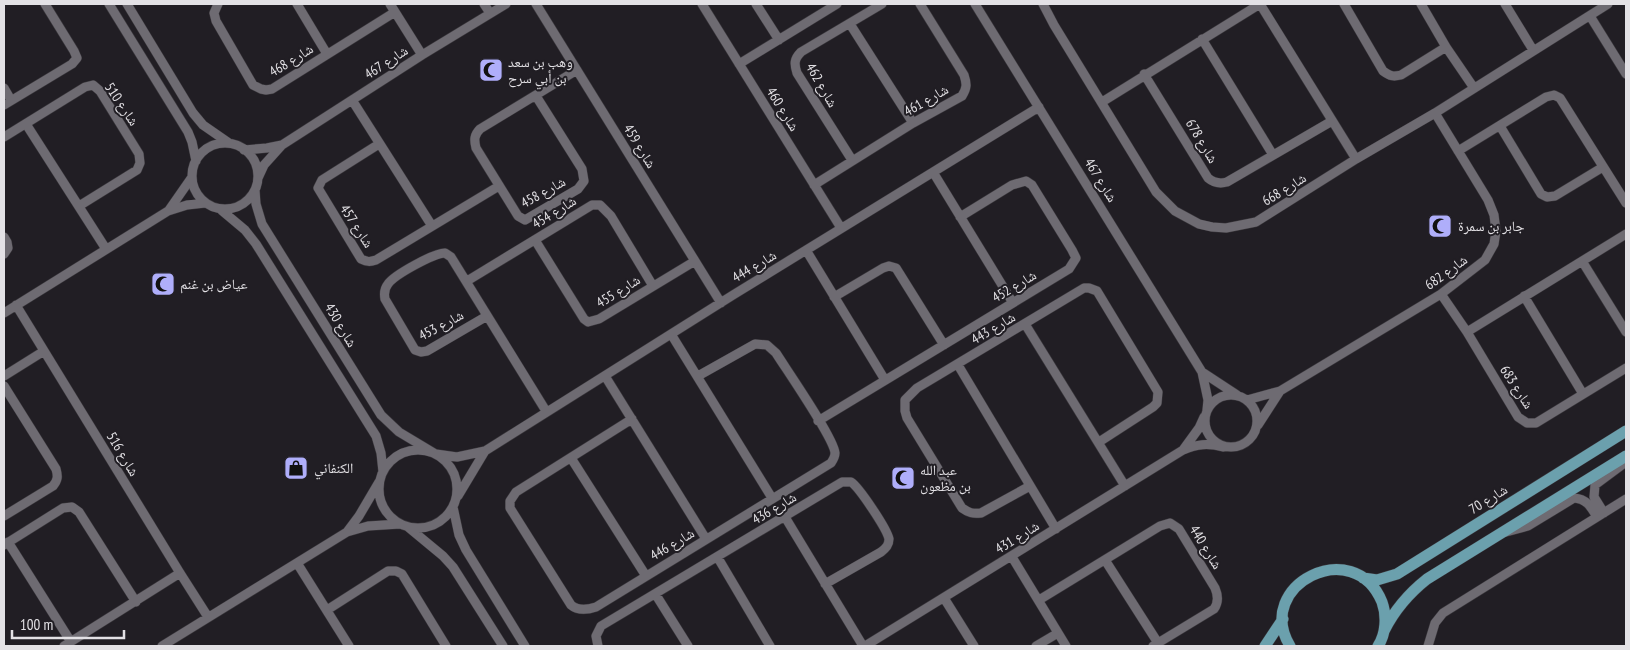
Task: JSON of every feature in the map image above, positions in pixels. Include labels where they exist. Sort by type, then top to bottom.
[{"type":"main road","name":"شارع 70","points":[[1363,578],[1376,580],[1397,574],[1626,431]]},
{"type":"main road","points":[[1379,645],[1384,631],[1397,609],[1414,590],[1501,533],[1626,456]]},
{"type":"main road","points":[[1290,646],[1285,635],[1283,619],[1286,604],[1293,590],[1311,575],[1326,570],[1341,570],[1363,578],[1372,586],[1384,607],[1384,631]]},
{"type":"main road","points":[[1265,646],[1283,619]]},
{"type":"street","points":[[4,88],[8,103],[72,64],[77,58],[45,4]]},
{"type":"street","points":[[109,4],[184,124],[192,142],[196,161]]},
{"type":"street","points":[[128,4],[193,113],[203,125],[252,157],[257,167],[258,178],[255,190],[245,203],[229,209],[220,209],[205,203],[198,196],[192,177]]},
{"type":"street","name":"شارع 468","points":[[218,4],[214,12],[216,21],[253,85],[261,89],[272,89],[327,54],[393,8]]},
{"type":"street","points":[[297,4],[327,54]]},
{"type":"street","points":[[484,4],[490,13]]},
{"type":"street","name":"شارع 467","points":[[258,178],[264,165],[282,145],[422,55],[506,4]]},
{"type":"street","name":"شارع 459","points":[[536,4],[720,303]]},
{"type":"street","name":"شارع 460","points":[[702,4],[841,228]]},
{"type":"street","points":[[756,4],[779,40]]},
{"type":"street","points":[[739,64],[837,4]]},
{"type":"street","name":"شارع 462","points":[[852,160],[797,73],[796,56],[882,4]]},
{"type":"street","name":"شارع 461","points":[[814,185],[913,123],[962,96],[967,87],[964,75],[920,4]]},
{"type":"street","name":"شارع 467","points":[[975,4],[1202,372],[1208,400],[1207,412]]},
{"type":"street","name":"شارع 668","points":[[1043,4],[1148,180],[1167,204],[1185,217],[1212,227],[1226,228],[1256,222],[1356,159],[1435,113],[1608,4]]},
{"type":"street","points":[[1102,102],[1144,74],[1260,4],[1356,159]]},
{"type":"street","points":[[1344,4],[1383,71],[1389,75],[1394,77],[1401,75],[1446,47]]},
{"type":"street","points":[[1421,4],[1446,47],[1474,88]]},
{"type":"street","points":[[1516,4],[1506,6],[1534,50]]},
{"type":"street","points":[[393,8],[422,55]]},
{"type":"street","points":[[1590,16],[1622,58],[1626,74]]},
{"type":"street","points":[[850,24],[913,123]]},
{"type":"street","points":[[1202,39],[1273,155]]},
{"type":"street","name":"شارع 458","points":[[536,96],[582,169],[584,181],[578,189],[525,220],[518,216],[476,148],[476,133],[576,70]]},
{"type":"street","name":"شارع 678","points":[[1144,74],[1208,178],[1213,182],[1222,184],[1227,182],[1332,121]]},
{"type":"street","name":"شارع 510","points":[[4,137],[85,87],[93,85],[100,91],[139,154],[140,163],[137,170],[79,206]]},
{"type":"street","points":[[1458,151],[1546,97],[1558,96],[1626,203]]},
{"type":"street","points":[[352,100],[432,226]]},
{"type":"street","name":"شارع 444","points":[[435,454],[457,457],[485,451],[546,411],[1039,107]]},
{"type":"street","name":"شارع 682","points":[[1247,400],[1280,391],[1441,294],[1485,260],[1494,244],[1496,231],[1494,215],[1488,200],[1435,113]]},
{"type":"street","points":[[26,124],[106,249]]},
{"type":"street","points":[[1500,126],[1541,194],[1547,197],[1555,196],[1603,167]]},
{"type":"street","points":[[168,210],[192,177],[196,161],[206,149],[222,143],[230,144]]},
{"type":"street","name":"شارع 457","points":[[379,144],[322,180],[318,188],[361,259],[370,262],[376,260],[499,186]]},
{"type":"street","name":"شارع 467","points":[[244,150],[282,145]]},
{"type":"street","points":[[933,172],[1012,303]]},
{"type":"street","name":"شارع 452","points":[[818,421],[1069,269],[1076,258],[1032,184],[1026,181],[1012,185],[960,216]]},
{"type":"street","name":"شارع 430","points":[[255,190],[256,204],[262,224],[381,415],[399,432],[435,454]]},
{"type":"street","points":[[4,312],[168,210],[205,203]]},
{"type":"street","name":"شارع 454","points":[[467,281],[586,208],[592,205],[600,205],[611,216],[653,286]]},
{"type":"street","name":"شارع 430","points":[[220,209],[245,230],[256,244],[368,424],[379,445],[382,476]]},
{"type":"street","points":[[1466,332],[1626,234]]},
{"type":"street","points":[[4,237],[8,248],[4,254]]},
{"type":"street","name":"شارع 455","points":[[535,240],[584,320],[588,322],[599,319],[695,261]]},
{"type":"street","points":[[806,250],[885,380]]},
{"type":"street","name":"شارع 453","points":[[487,316],[427,351],[421,352],[416,350],[385,299],[384,294],[391,280],[432,256],[445,253],[451,257],[546,411]]},
{"type":"street","points":[[1582,261],[1626,332]]},
{"type":"street","points":[[834,297],[883,268],[889,266],[896,268],[944,345]]},
{"type":"street","name":"شارع 443","points":[[1030,486],[981,513],[972,514],[962,508],[907,418],[905,400],[911,392],[1084,288],[1097,290],[1154,384],[1159,398],[1153,407],[1099,442]]},
{"type":"street","name":"شارع 683","points":[[1441,294],[1518,417],[1527,423],[1536,423],[1626,368]]},
{"type":"street","points":[[1524,296],[1583,394]]},
{"type":"street","name":"شارع 516","points":[[16,305],[208,617]]},
{"type":"street","points":[[1026,324],[1125,486]]},
{"type":"street","points":[[671,334],[772,498]]},
{"type":"street","name":"شارع 446","points":[[632,419],[516,492],[510,501],[510,508],[571,605],[580,609],[587,610],[596,607],[831,463],[834,459],[833,446],[776,353],[767,345],[755,344],[698,376]]},
{"type":"street","points":[[4,376],[44,351]]},
{"type":"street","points":[[958,365],[1056,529]]},
{"type":"street","name":"شارع 467","points":[[1202,372],[1236,395]]},
{"type":"street","points":[[605,376],[706,539]]},
{"type":"street","points":[[4,386],[56,469],[58,476],[57,482],[53,486],[4,516]]},
{"type":"street","name":"شارع 682","points":[[1258,424],[1280,391]]},
{"type":"street","points":[[1236,395],[1247,400],[1256,411],[1258,424],[1255,433],[1249,441],[1241,446],[1232,448],[1223,447],[1214,442],[1207,433],[1205,424],[1207,412],[1216,399],[1236,395]]},
{"type":"street","name":"شارع 431","points":[[1183,450],[1199,428],[1207,412]]},
{"type":"street","name":"شارع 431","points":[[864,646],[1012,557],[1183,450],[1192,446],[1206,444],[1223,447]]},
{"type":"street","points":[[347,532],[359,516],[391,461],[408,452],[421,450],[435,454],[450,465],[454,473],[458,490],[455,503],[459,535],[466,550],[525,646]]},
{"type":"street","name":"شارع 444","points":[[455,503],[485,451]]},
{"type":"street","points":[[571,458],[646,576]]},
{"type":"street","points":[[1601,515],[1594,497],[1595,485],[1626,462]]},
{"type":"street","points":[[382,476],[380,497],[382,505],[393,519],[404,525],[443,556],[503,646]]},
{"type":"street","name":"شارع 436","points":[[598,646],[596,636],[601,626],[718,558],[842,482],[851,482],[884,528],[889,541],[887,547],[825,584]]},
{"type":"street","points":[[1501,533],[1528,526],[1574,498],[1582,498],[1601,515]]},
{"type":"street","points":[[1428,646],[1435,623],[1443,612],[1626,499]]},
{"type":"street","points":[[162,646],[347,532],[368,526],[404,525],[423,528],[437,524],[444,519],[455,503]]},
{"type":"street","points":[[136,602],[79,512],[72,507],[63,508],[6,544],[68,644],[136,602],[180,573]]},
{"type":"street","points":[[785,517],[864,646]]},
{"type":"street","name":"شارع 440","points":[[1038,600],[1165,524],[1170,523],[1179,529],[1218,594],[1218,600],[1214,609],[1155,645]]},
{"type":"street","points":[[1012,557],[1066,646]]},
{"type":"street","points":[[718,558],[769,646]]},
{"type":"street","points":[[1105,560],[1155,645]]},
{"type":"street","points":[[297,563],[349,646]]},
{"type":"street","points":[[327,610],[388,571],[396,571],[402,574],[446,646]]},
{"type":"street","points":[[656,595],[688,646]]},
{"type":"street","points":[[944,598],[973,646]]},
{"type":"street","points":[[1036,646],[1058,632]]},
{"type":"place","name":"وهب بن سعد بن أبي سرح","points":[[491,70]]},
{"type":"place","name":"جابر بن سمرة","points":[[1440,226]]},
{"type":"place","name":"عياض بن غنم","points":[[163,284]]},
{"type":"place","name":"الكنفاني","points":[[296,468]]},
{"type":"place","name":"عبد الله بن مظعون","points":[[903,478]]}]
